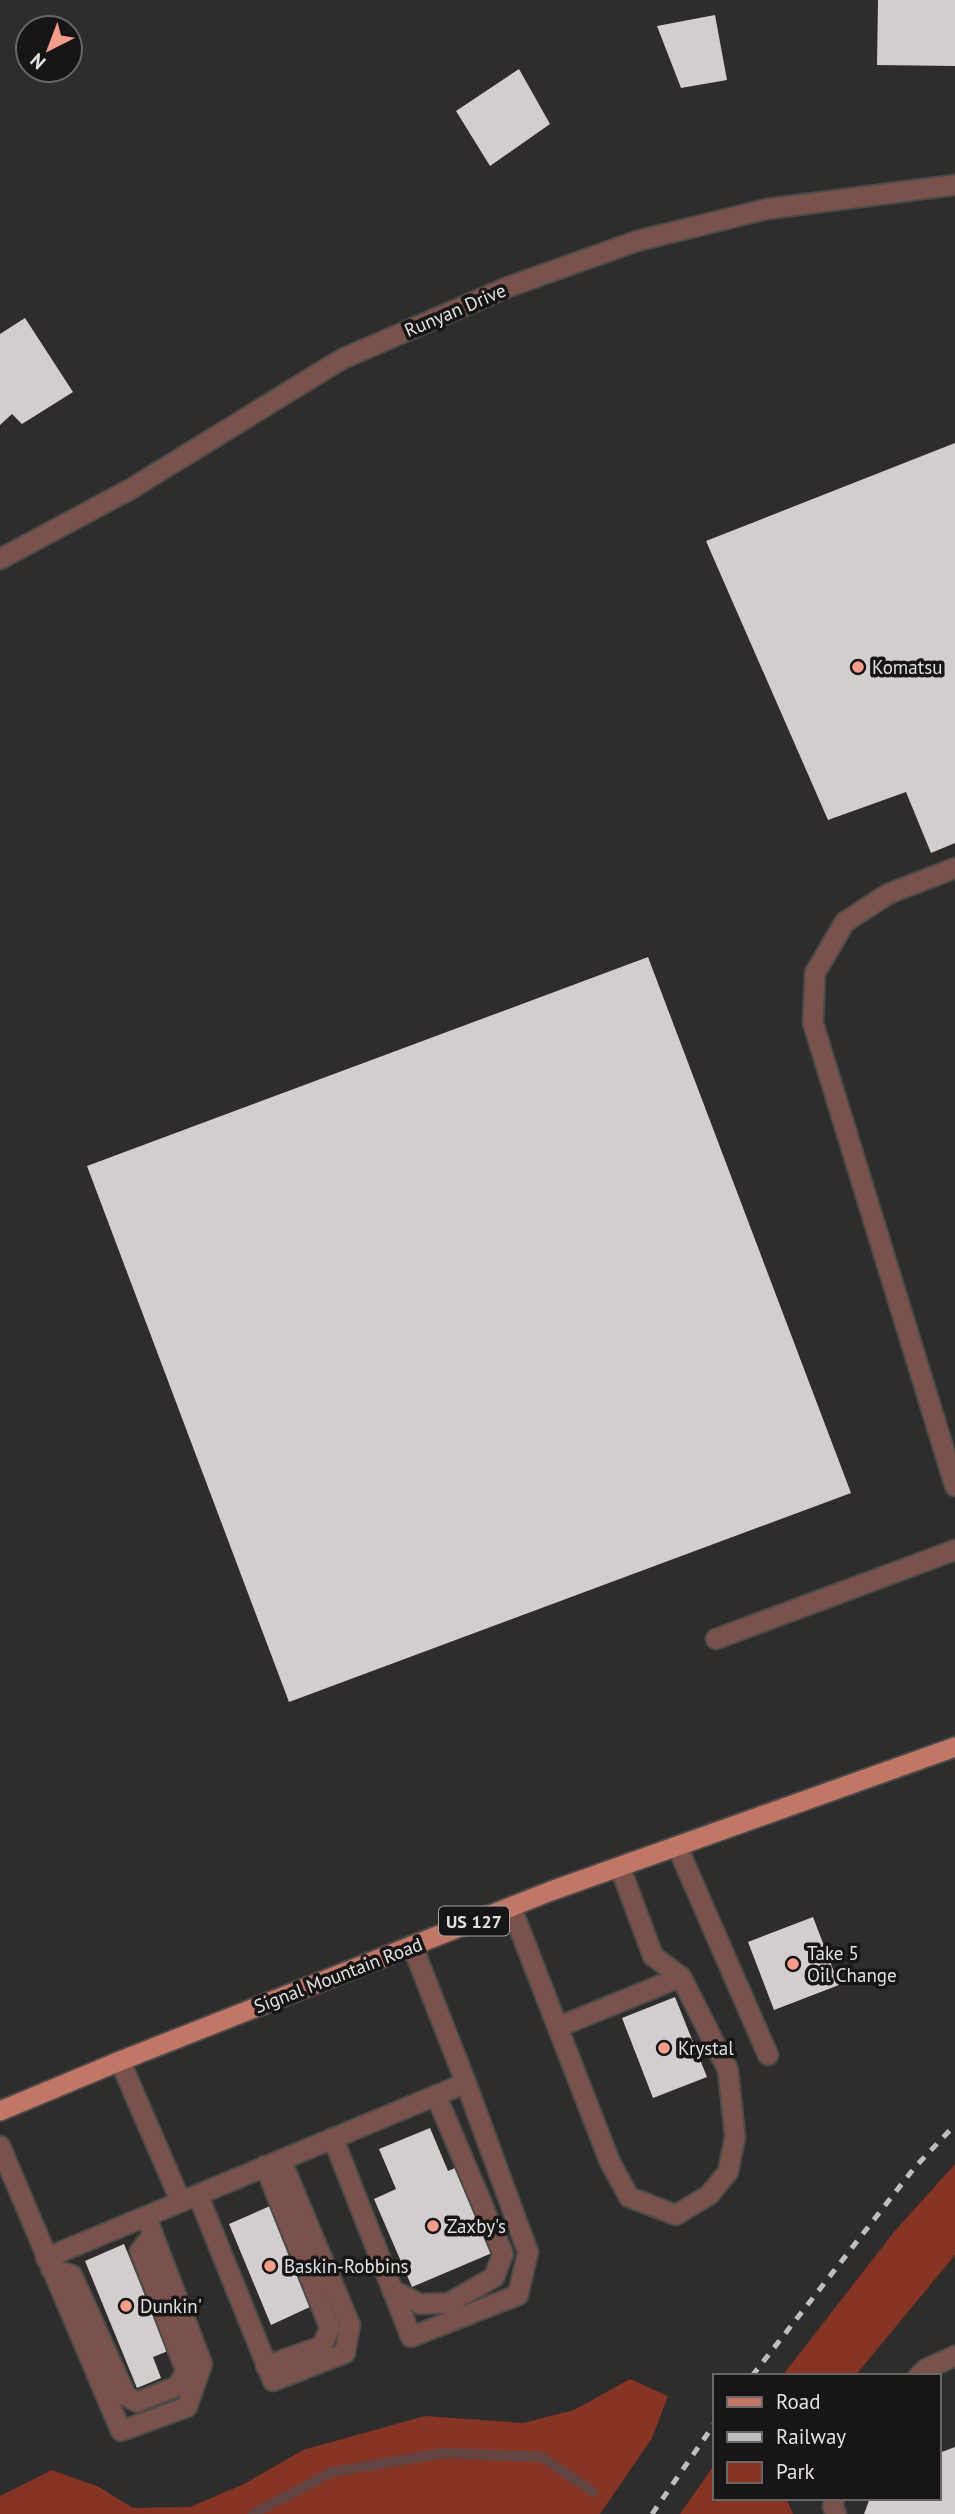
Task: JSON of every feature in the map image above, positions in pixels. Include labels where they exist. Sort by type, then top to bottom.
[{"type":"main road","name":"Signal Mountain Road","points":[[0,2111],[511,1907],[955,1747]]},
{"type":"street","name":"Runyan Drive","points":[[0,558],[129,490],[342,359],[508,287],[637,241],[767,209],[955,185]]},
{"type":"street","points":[[955,868],[888,894],[845,922],[815,973],[813,1023],[947,1433],[955,1486]]},
{"type":"street","points":[[716,1639],[955,1550]]},
{"type":"street","points":[[677,1846],[768,2055]]},
{"type":"street","points":[[511,1907],[604,2147],[629,2197],[676,2215],[709,2195],[728,2172],[735,2137],[728,2070],[681,1977],[653,1956],[620,1867]]},
{"type":"street","points":[[333,2138],[411,2337],[518,2295],[528,2252],[412,1945]]},
{"type":"street","points":[[558,2027],[681,1977]]},
{"type":"street","points":[[120,2061],[189,2198],[273,2382],[345,2353],[350,2325],[273,2163]]},
{"type":"street","points":[[48,2263],[150,2226],[189,2198],[466,2083]]},
{"type":"street","points":[[393,2290],[421,2304],[449,2303],[494,2277],[503,2254],[436,2095]]},
{"type":"street","points":[[0,2146],[121,2431],[187,2407],[202,2364],[150,2226]]},
{"type":"street","points":[[48,2263],[72,2275],[126,2396],[137,2402],[178,2386],[186,2371],[139,2252],[150,2226]]},
{"type":"street","points":[[921,2374],[955,2356]]},
{"type":"green space","points":[[955,2164],[955,2255],[857,2374],[784,2374],[894,2232]]},
{"type":"green space","points":[[630,2379],[668,2396],[652,2438],[600,2514],[0,2514],[0,2496],[52,2470],[99,2487],[133,2508],[190,2507],[244,2484],[303,2450],[425,2416],[523,2423],[574,2410]]},
{"type":"green space","points":[[713,2467],[713,2500],[787,2500],[793,2514],[680,2514]]},
{"type":"building","points":[[878,0],[955,0],[955,66],[877,65]]},
{"type":"building","points":[[715,15],[727,80],[681,88],[657,26]]},
{"type":"building","points":[[519,69],[550,124],[490,166],[456,111]]},
{"type":"building","points":[[25,318],[73,392],[22,424],[12,414],[0,425],[0,334]]},
{"type":"building","name":"Komatsu","points":[[955,443],[955,843],[931,853],[906,792],[828,820],[706,541]]},
{"type":"building","points":[[648,957],[851,1493],[289,1702],[87,1166]]},
{"type":"building","name":"Take 5 Oil Change","points":[[813,1917],[839,1985],[774,2010],[748,1942]]},
{"type":"building","name":"Krystal","points":[[675,1997],[707,2077],[653,2098],[622,2018]]},
{"type":"building","name":"Zaxby's","points":[[430,2128],[448,2171],[455,2168],[492,2253],[412,2287],[374,2199],[396,2189],[379,2149]]},
{"type":"building","name":"Baskin-Robbins","points":[[270,2206],[310,2307],[271,2325],[229,2224]]},
{"type":"building","name":"Dunkin'","points":[[124,2244],[168,2351],[153,2357],[161,2378],[137,2388],[85,2261]]},
{"type":"building","points":[[955,2447],[955,2514],[864,2514],[869,2500],[941,2500],[941,2452]]},
{"type":"waterway","points":[[253,2514],[332,2472],[444,2453],[542,2457],[593,2492]]},
{"type":"railway","points":[[754,2374],[915,2167],[955,2125]]},
{"type":"railway","points":[[652,2514],[713,2426]]},
{"type":"place","name":"Komatsu","points":[[858,667]]},
{"type":"place","name":"Take 5 Oil Change","points":[[793,1964]]},
{"type":"place","name":"Krystal","points":[[664,2048]]},
{"type":"place","name":"Zaxby's","points":[[433,2226]]},
{"type":"place","name":"Baskin-Robbins","points":[[270,2266]]},
{"type":"place","name":"Dunkin'","points":[[126,2306]]}]
